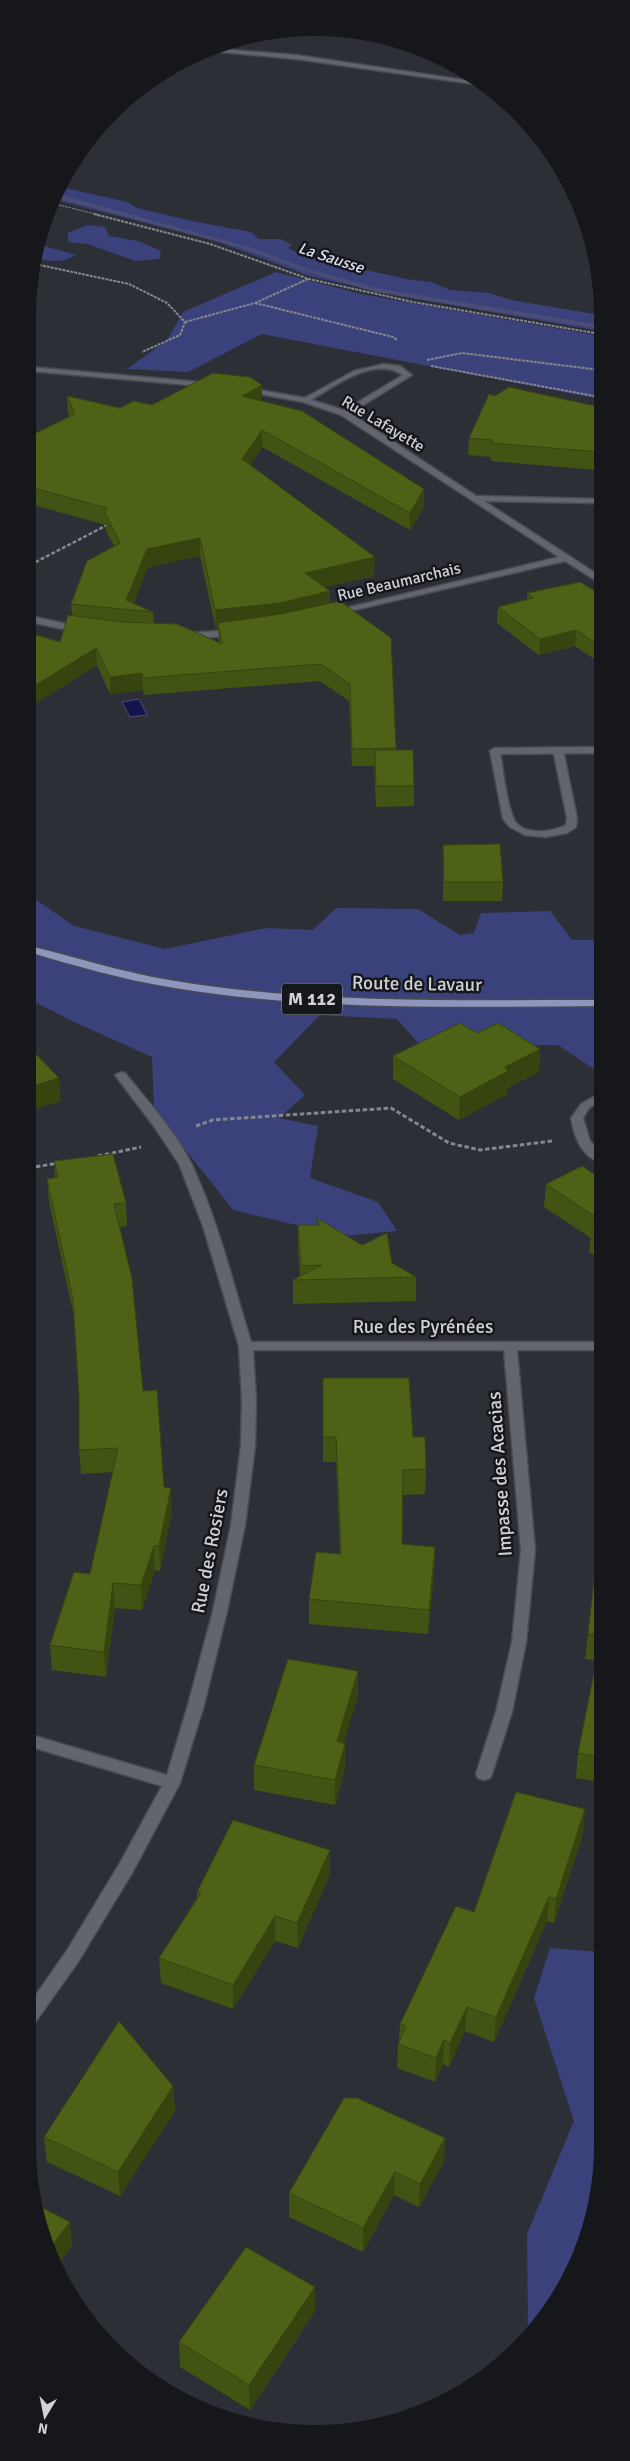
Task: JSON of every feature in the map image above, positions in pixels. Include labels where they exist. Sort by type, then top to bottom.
[{"type":"main road","name":"Route de Lavaur","points":[[36,951],[77,965],[209,991],[371,1002],[594,1003]]},
{"type":"street","points":[[225,51],[296,57],[469,82]]},
{"type":"street","points":[[305,400],[366,367],[380,365],[402,370],[408,375],[344,413]]},
{"type":"street","name":"Rue Lafayette","points":[[36,370],[229,387],[305,400],[344,413],[594,576]]},
{"type":"street","points":[[474,498],[594,501]]},
{"type":"street","name":"Rue Beaumarchais","points":[[329,614],[566,558]]},
{"type":"street","points":[[36,620],[88,631]]},
{"type":"street","points":[[178,637],[243,632]]},
{"type":"street","points":[[558,750],[572,818],[570,827],[560,834],[545,834],[514,828],[508,819],[495,751],[558,750],[594,750]]},
{"type":"street","name":"Rue des Rosiers","points":[[36,2007],[77,1948],[126,1868],[172,1783],[196,1705],[220,1612],[238,1525],[248,1446],[249,1400],[246,1346],[209,1226],[185,1164],[121,1075]]},
{"type":"street","points":[[594,1100],[585,1106],[577,1118],[580,1137],[594,1154]]},
{"type":"street","name":"Impasse des Acacias","points":[[484,1774],[504,1712],[519,1642],[528,1550],[510,1345]]},
{"type":"street","name":"Rue des Pyrénées","points":[[246,1346],[594,1346]]},
{"type":"street","points":[[36,1742],[172,1783]]},
{"type":"path","points":[[59,205],[210,244],[309,279],[413,302],[594,333]]},
{"type":"path","points":[[41,266],[129,284],[167,303],[186,322]]},
{"type":"path","points":[[186,322],[256,303],[309,279]]},
{"type":"path","points":[[256,303],[393,337],[400,343]]},
{"type":"path","points":[[136,355],[180,335],[186,322]]},
{"type":"path","points":[[402,370],[415,364],[462,353],[594,369]]},
{"type":"path","points":[[415,364],[594,396]]},
{"type":"path","points":[[36,562],[110,524]]},
{"type":"path","points":[[92,1157],[138,1148],[213,1120],[391,1108],[449,1143],[480,1150],[580,1137]]},
{"type":"path","points":[[36,1167],[65,1162]]},
{"type":"shaded area","points":[[67,188],[127,202],[137,208],[251,232],[259,239],[281,239],[292,245],[288,248],[301,254],[330,259],[353,267],[406,279],[431,282],[450,290],[489,293],[511,300],[594,314],[594,330],[389,294],[309,276],[216,241],[60,201]]},
{"type":"shaded area","points":[[87,225],[105,227],[109,236],[139,241],[161,251],[159,259],[136,261],[87,244],[68,242],[68,233]]},
{"type":"shaded area","points":[[45,246],[76,255],[57,261],[42,259]]},
{"type":"shaded area","points":[[276,272],[361,294],[594,335],[594,398],[262,334],[188,372],[127,369],[167,340],[183,312]]},
{"type":"shaded area","points":[[139,699],[147,715],[130,717],[122,702]]},
{"type":"shaded area","points":[[36,900],[74,926],[165,949],[266,928],[313,930],[336,908],[418,909],[460,935],[474,933],[481,913],[550,911],[572,940],[594,940],[594,1069],[558,1045],[497,1045],[432,1059],[397,1019],[320,1015],[274,1062],[305,1095],[279,1118],[318,1126],[310,1178],[378,1202],[397,1231],[343,1236],[233,1210],[154,1110],[152,1057],[36,1003]]},
{"type":"shaded area","points":[[550,1948],[594,1952],[594,2146],[588,2200],[573,2253],[547,2301],[528,2326],[527,2234],[574,2121],[534,1998]]},
{"type":"building","points":[[213,373],[250,377],[262,385],[242,396],[302,411],[424,489],[410,513],[262,430],[242,459],[375,557],[305,573],[330,591],[280,603],[215,610],[200,538],[147,549],[126,600],[153,612],[71,604],[87,561],[120,543],[105,513],[107,508],[36,489],[36,433],[75,414],[67,396],[120,408],[134,401],[152,405]]},
{"type":"building","points":[[509,387],[594,406],[594,452],[492,443],[492,440],[469,438],[489,394],[495,396]]},
{"type":"building","points":[[580,582],[594,590],[594,642],[576,630],[540,639],[498,607],[533,598],[527,593]]},
{"type":"building","points":[[340,601],[391,638],[396,748],[352,749],[350,684],[321,664],[143,678],[142,673],[110,677],[96,648],[36,685],[36,635],[60,642],[68,615],[123,622],[177,624],[222,644],[218,623],[281,614]]},
{"type":"building","points":[[375,750],[413,750],[414,786],[376,786]]},
{"type":"building","points":[[500,844],[503,882],[444,882],[443,845]]},
{"type":"building","points":[[460,1023],[477,1033],[498,1023],[540,1049],[505,1067],[508,1071],[460,1097],[393,1056]]},
{"type":"building","points":[[36,1054],[59,1078],[36,1085]]},
{"type":"building","points":[[113,1154],[126,1203],[114,1204],[132,1278],[143,1391],[157,1390],[164,1487],[171,1488],[159,1546],[154,1546],[141,1585],[113,1583],[104,1652],[50,1645],[74,1572],[90,1574],[118,1448],[79,1450],[79,1396],[73,1299],[47,1179],[58,1177],[54,1161]]},
{"type":"building","points":[[582,1166],[594,1174],[594,1216],[546,1184]]},
{"type":"building","points":[[317,1218],[362,1245],[387,1233],[392,1263],[416,1277],[293,1280],[322,1265],[301,1266],[298,1225],[319,1225]]},
{"type":"building","points":[[323,1378],[409,1378],[413,1437],[425,1437],[426,1469],[403,1470],[402,1544],[435,1547],[429,1610],[309,1599],[316,1552],[341,1554],[336,1437],[323,1437]]},
{"type":"building","points":[[594,1579],[594,1635],[588,1634]]},
{"type":"building","points":[[288,1659],[358,1671],[337,1741],[345,1744],[335,1780],[254,1765]]},
{"type":"building","points":[[594,1672],[594,1756],[578,1753]]},
{"type":"building","points":[[516,1792],[585,1809],[556,1899],[549,1897],[496,2017],[467,2007],[450,2043],[444,2040],[436,2058],[398,2044],[406,2026],[400,2024],[456,1906],[474,1912]]},
{"type":"building","points":[[233,1820],[330,1850],[297,1923],[275,1916],[233,1985],[159,1958],[201,1893],[197,1892]]},
{"type":"building","points":[[119,2021],[173,2086],[118,2172],[44,2137]]},
{"type":"building","points":[[344,2098],[357,2098],[445,2138],[420,2184],[395,2172],[363,2228],[289,2193]]},
{"type":"building","points":[[44,2209],[70,2222],[54,2244]]},
{"type":"building","points":[[246,2247],[315,2287],[249,2385],[179,2342]]},
{"type":"waterway","name":"La Sausse","points":[[62,197],[250,249],[303,269],[375,290],[594,326]]}]
